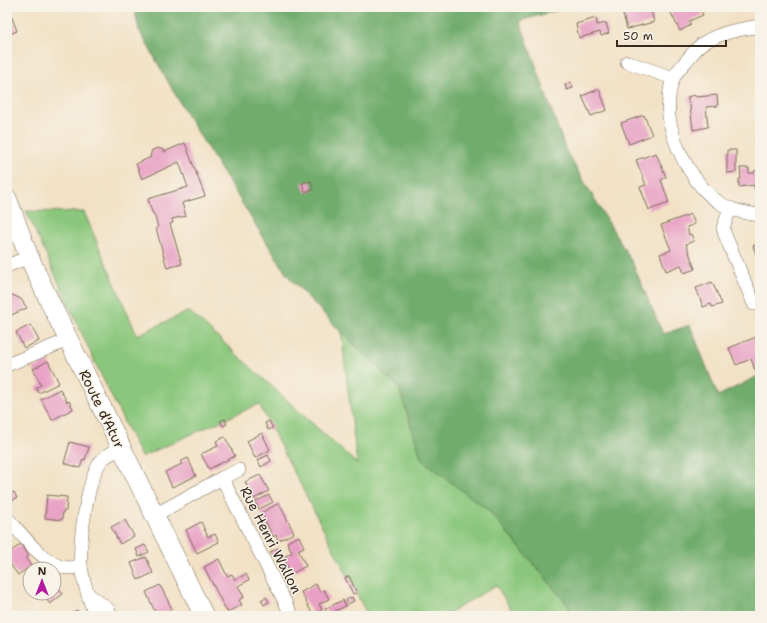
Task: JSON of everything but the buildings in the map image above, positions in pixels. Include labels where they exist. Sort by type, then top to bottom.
[{"type":"main road","name":"Route d'Atur","points":[[7,198],[29,257],[68,340],[204,616]]},
{"type":"street","points":[[760,26],[719,35],[703,43],[674,78],[670,90],[669,108],[670,126],[675,140],[689,170],[697,181],[718,202],[730,208],[760,215]]},
{"type":"street","points":[[627,62],[674,78]]},
{"type":"street","points":[[730,208],[723,228],[754,304]]},
{"type":"street","points":[[7,266],[29,257]]},
{"type":"street","points":[[7,365],[68,340]]},
{"type":"street","points":[[96,616],[88,594],[81,567],[82,525],[92,481],[98,466],[104,457],[122,448]]},
{"type":"street","name":"Rue Henri Wallon","points":[[155,515],[239,470]]},
{"type":"street","name":"Rue Henri Wallon","points":[[222,478],[292,616]]},
{"type":"street","points":[[7,518],[45,558],[54,564],[64,568],[81,567]]},
{"type":"street","points":[[88,594],[108,609],[111,616]]},
{"type":"green space","points":[[134,7],[568,7],[520,21],[566,151],[632,262],[663,334],[690,325],[718,396],[760,375],[760,616],[571,616],[569,606],[489,511],[422,460],[399,388],[341,332],[287,275],[188,117],[139,30]]},
{"type":"green space","points":[[26,211],[84,212],[137,335],[189,311],[357,464],[341,332],[399,388],[422,460],[489,511],[569,606],[571,616],[515,616],[496,585],[445,616],[368,616],[259,404],[141,457],[92,356]]}]
